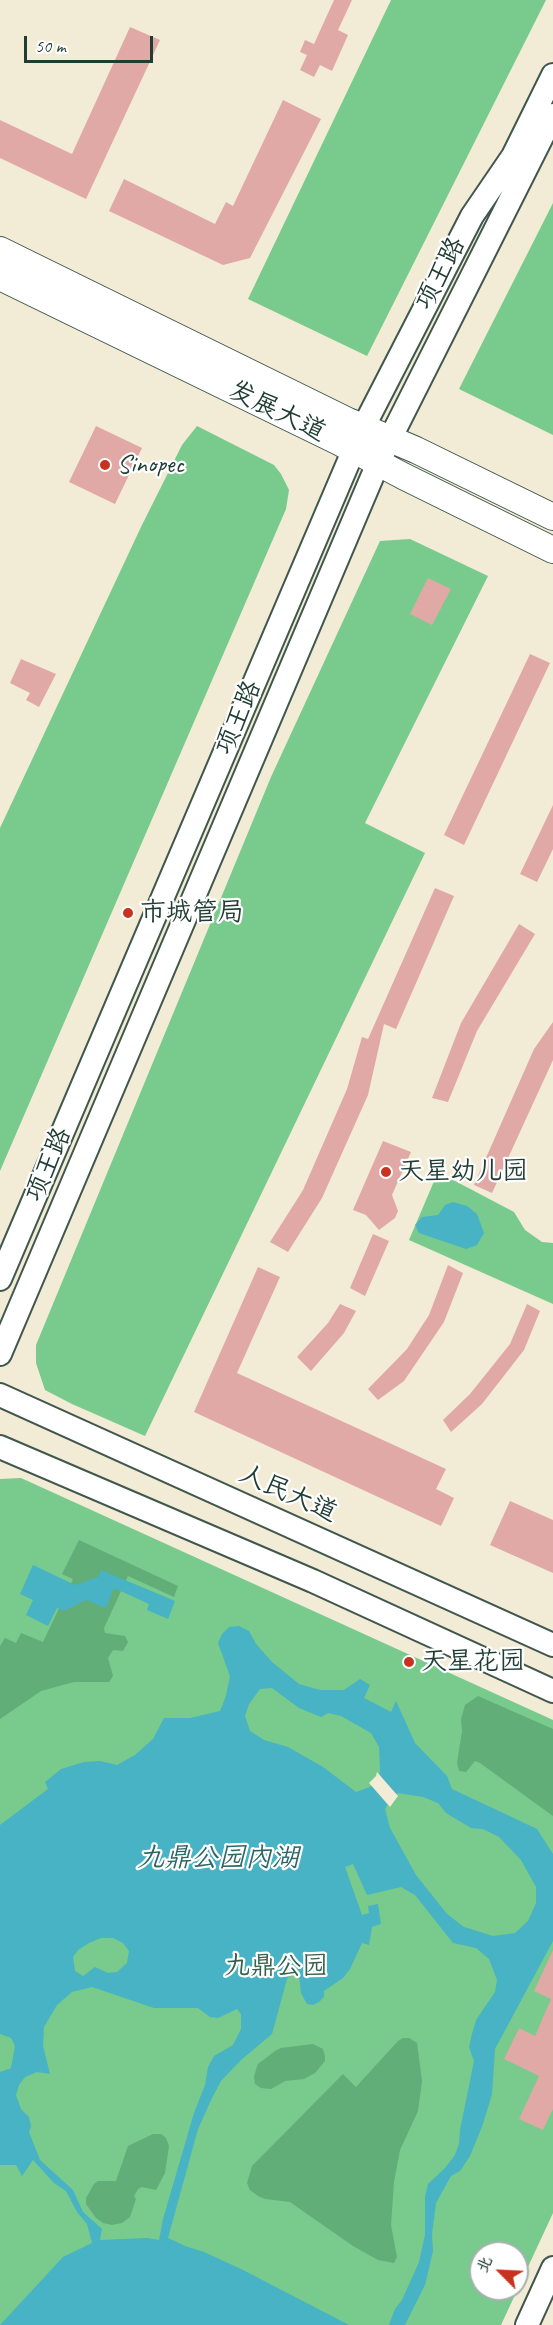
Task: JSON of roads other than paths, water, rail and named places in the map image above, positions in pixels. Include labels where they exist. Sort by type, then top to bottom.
[{"type":"main road","name":"项王路","points":[[0,1279],[359,439],[471,216],[513,156],[553,75]]},
{"type":"main road","name":"项王路","points":[[0,1354],[378,463],[553,115]]},
{"type":"main road","name":"发展大道","points":[[0,250],[359,439],[378,463],[553,549]]},
{"type":"main road","name":"发展大道","points":[[0,277],[359,439],[390,439],[553,517]]},
{"type":"main road","name":"人民大道","points":[[0,1395],[553,1644]]},
{"type":"main road","points":[[0,1447],[312,1581],[553,1690]]},
{"type":"main road","points":[[527,2325],[553,2268]]},
{"type":"water","points":[[453,1202],[467,1206],[477,1214],[484,1233],[477,1245],[466,1249],[419,1233],[415,1225],[422,1217],[438,1215],[445,1205]]},
{"type":"water","points":[[33,1565],[75,1585],[98,1577],[101,1570],[175,1601],[168,1619],[147,1610],[149,1604],[114,1588],[106,1608],[86,1600],[64,1611],[57,1608],[48,1626],[26,1615],[33,1600],[20,1594]]},
{"type":"water","name":"九鼎公园内湖","points":[[239,1626],[249,1631],[256,1644],[272,1662],[299,1684],[320,1690],[344,1690],[360,1679],[370,1685],[364,1698],[391,1712],[396,1701],[415,1743],[447,1776],[452,1789],[537,1829],[553,1854],[553,1941],[495,2049],[492,2094],[483,2124],[470,2156],[460,2171],[451,2176],[436,2203],[432,2234],[433,2251],[425,2285],[405,2325],[389,2325],[419,2262],[425,2235],[425,2197],[428,2184],[445,2168],[455,2155],[459,2144],[474,2061],[469,2047],[472,2034],[476,2020],[495,1992],[497,1980],[489,1959],[476,1948],[453,1943],[415,1895],[401,1887],[367,1895],[353,1864],[345,1867],[362,1915],[369,1913],[368,1906],[378,1904],[381,1924],[372,1927],[369,1945],[362,1943],[350,1969],[343,1978],[324,1991],[324,1997],[319,2002],[313,2005],[307,2004],[301,1993],[299,1975],[292,1973],[287,1979],[272,2034],[241,2060],[221,2081],[212,2098],[198,2129],[168,2238],[241,2269],[349,2325],[0,2325],[63,2257],[92,2243],[87,2224],[77,2212],[66,2191],[54,2183],[33,2160],[22,2176],[16,2165],[0,2165],[0,2072],[11,2068],[15,2046],[11,2038],[0,2034],[0,1825],[48,1789],[45,1782],[61,1769],[84,1762],[100,1761],[117,1765],[135,1755],[153,1739],[164,1718],[190,1718],[220,1711],[230,1676],[218,1643],[222,1634],[229,1627]],"holes":[[[272,1688],[299,1708],[321,1717],[328,1713],[341,1716],[371,1733],[379,1747],[379,1778],[370,1787],[356,1792],[323,1767],[288,1747],[264,1740],[250,1731],[245,1716],[249,1704],[260,1689]],[[398,1793],[423,1797],[438,1803],[446,1813],[471,1828],[483,1829],[499,1837],[521,1860],[536,1887],[536,1903],[528,1921],[515,1933],[493,1936],[464,1927],[447,1914],[416,1875],[390,1828],[385,1809],[392,1797]],[[101,1938],[113,1938],[123,1943],[129,1951],[127,1963],[117,1972],[108,1973],[95,1967],[83,1976],[75,1971],[73,1957],[78,1950]],[[92,1987],[154,2008],[198,2008],[210,2017],[218,2018],[237,2009],[241,2014],[241,2029],[233,2045],[214,2056],[208,2067],[205,2085],[194,2113],[159,2240],[147,2238],[100,2240],[102,2229],[83,2212],[73,2190],[40,2160],[29,2132],[31,2126],[29,2117],[21,2109],[16,2095],[25,2077],[37,2072],[50,2074],[43,2046],[44,2027],[57,2005],[72,1992]]]},
{"type":"place","name":"Sinopec","points":[[105,465]]},
{"type":"place","name":"市城管局","points":[[128,913]]},
{"type":"place","name":"天星幼儿园","points":[[386,1172]]},
{"type":"place","name":"天星花园","points":[[409,1662]]},
{"type":"park label","name":"九鼎公园","points":[[276,1967]]}]
